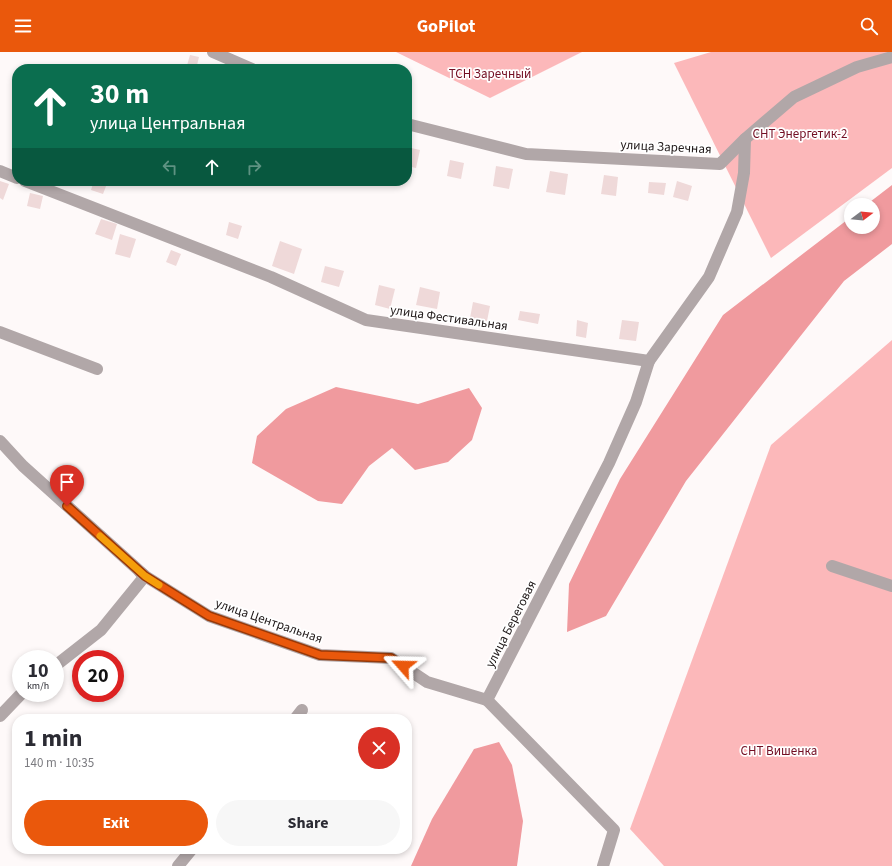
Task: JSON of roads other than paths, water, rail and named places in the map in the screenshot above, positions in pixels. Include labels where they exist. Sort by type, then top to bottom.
[{"type":"street","points":[[213,52],[241,64]]},
{"type":"street","name":"улица Заречная","points":[[412,125],[526,154],[720,164],[745,139],[794,97],[857,67],[892,57]]},
{"type":"street","points":[[649,361],[708,277],[737,212],[744,173],[745,139]]},
{"type":"street","points":[[0,171],[12,176]]},
{"type":"street","name":"улица Фестивальная","points":[[38,186],[271,277],[366,320],[649,361]]},
{"type":"street","points":[[0,332],[97,369]]},
{"type":"street","name":"улица Береговая","points":[[487,700],[609,463],[636,402],[649,361]]},
{"type":"street","points":[[0,441],[23,466],[145,576],[101,630],[64,659]]},
{"type":"street","points":[[832,566],[892,586]]},
{"type":"street","name":"улица Центральная","points":[[145,576],[209,616],[320,655],[391,658],[427,682],[487,700]]},
{"type":"street","points":[[487,700],[614,830],[603,866]]},
{"type":"street","points":[[0,716],[13,702]]},
{"type":"street","points":[[178,866],[188,854]]},
{"type":"park label","name":"ТСН Заречный","points":[[490,74]]},
{"type":"park label","name":"СНТ Энергетик-2","points":[[800,134]]},
{"type":"park label","name":"СНТ Вишенка","points":[[779,751]]}]
